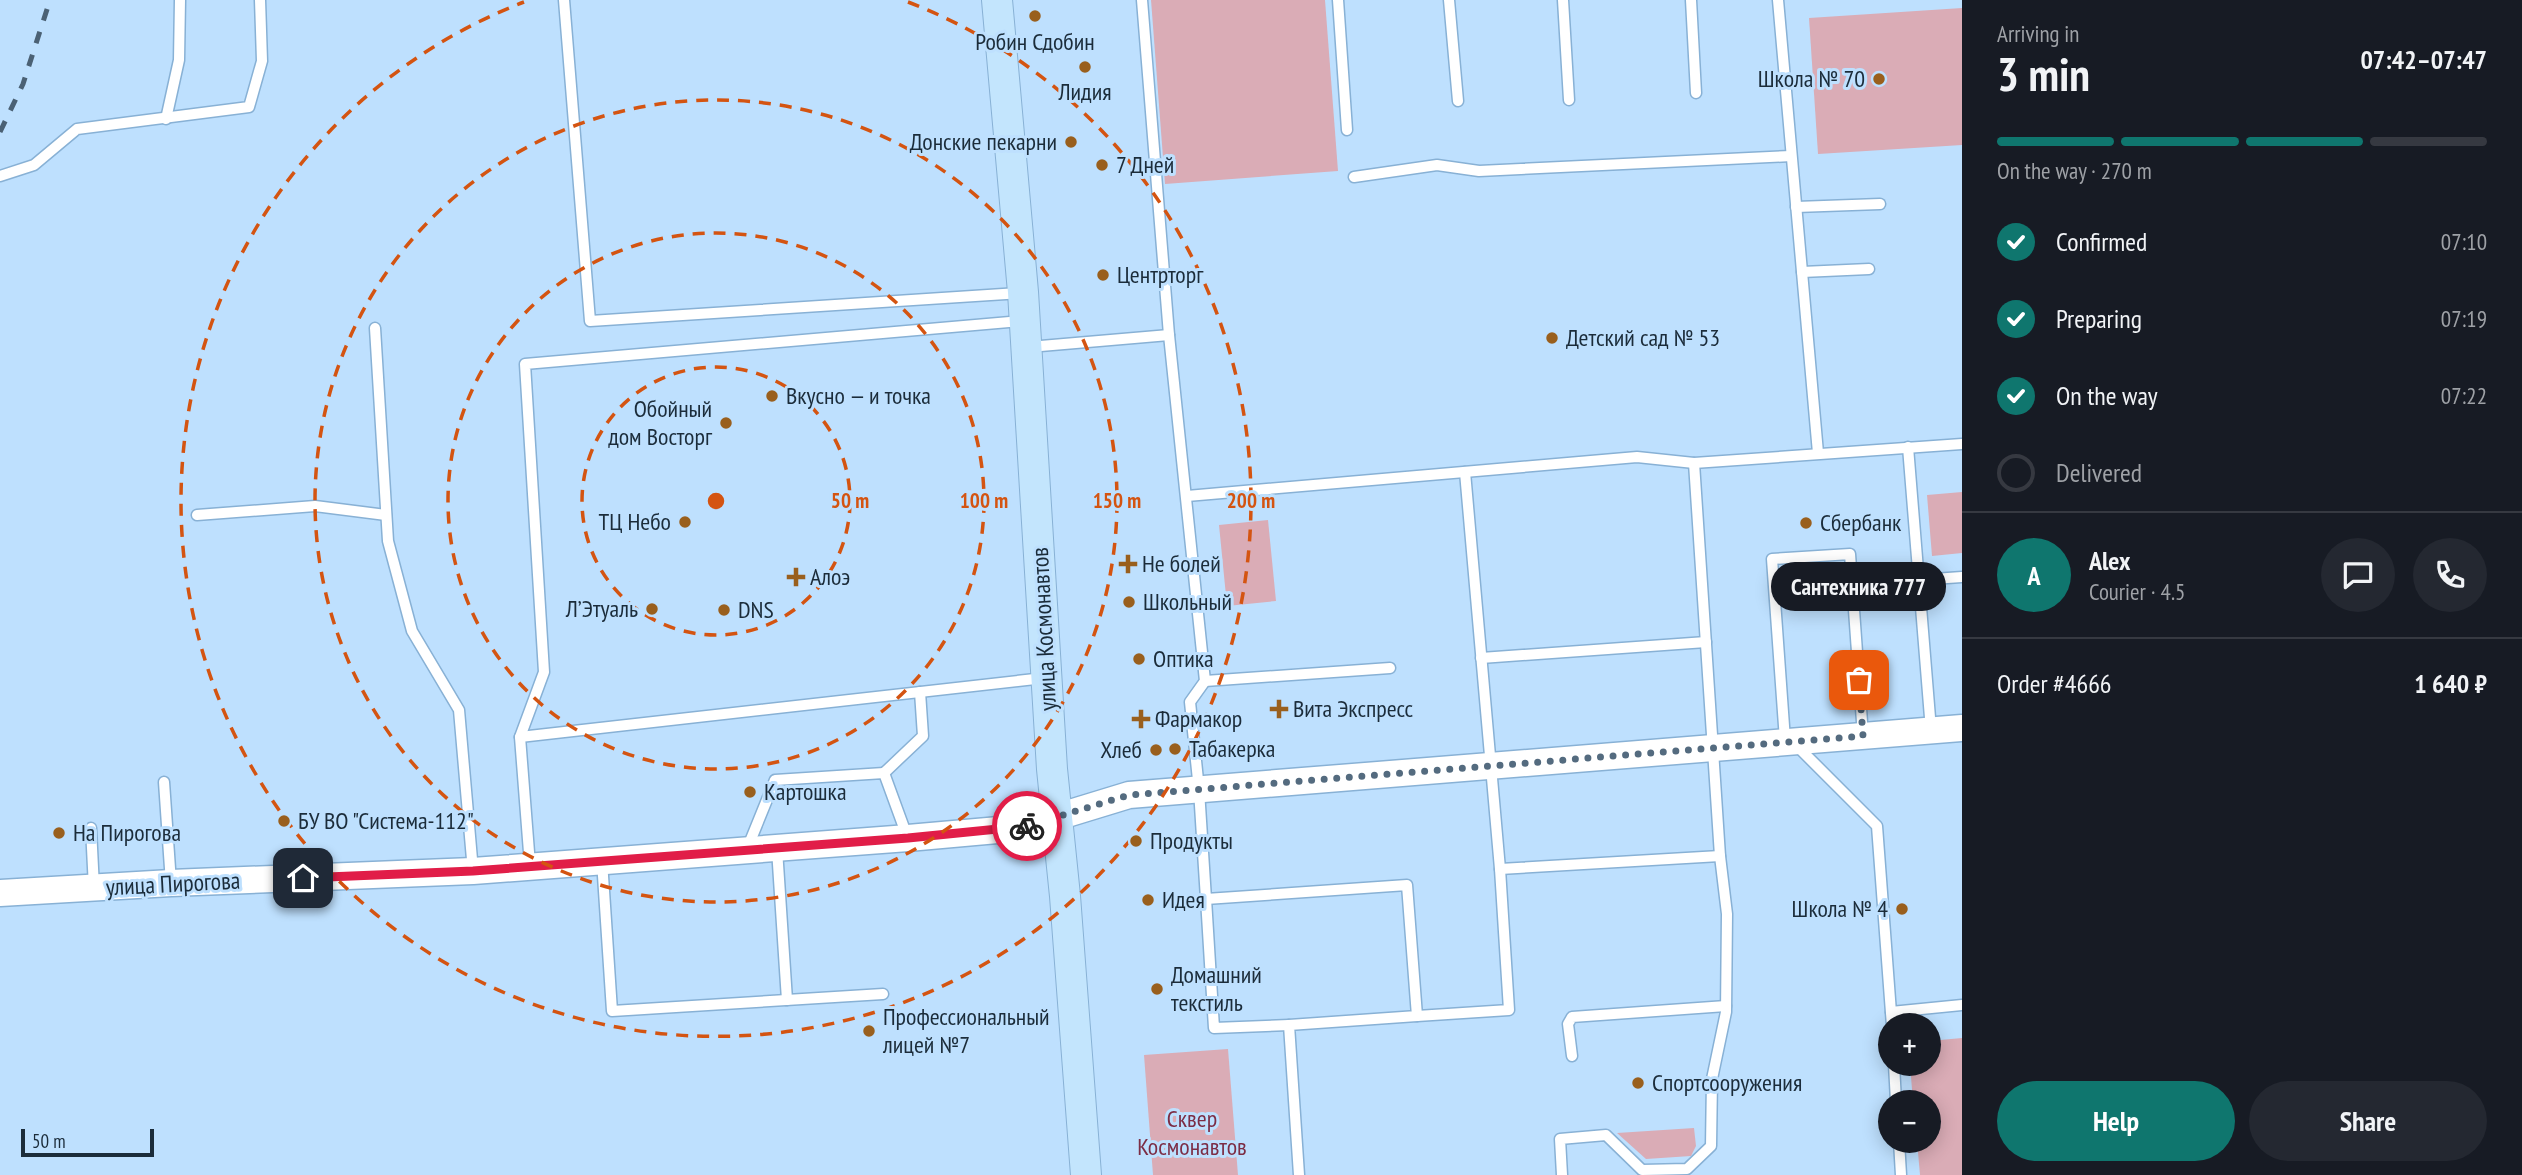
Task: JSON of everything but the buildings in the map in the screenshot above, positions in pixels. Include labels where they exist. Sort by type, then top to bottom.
[{"type":"main road","name":"улица Космонавтов","points":[[997,0],[1025,320],[1056,817],[1065,896],[1086,1175]]},
{"type":"street","name":"улица Пирогова","points":[[0,893],[473,871],[908,838],[1021,828],[1129,795],[1962,728]]},
{"type":"lane","points":[[166,119],[179,60],[180,0]]},
{"type":"lane","points":[[0,176],[34,165],[77,130],[249,107],[262,61],[260,0]]},
{"type":"lane","points":[[564,0],[590,321],[1025,320],[1169,335]]},
{"type":"lane","points":[[1142,0],[1169,335],[1205,681],[1190,702],[1199,790],[1214,1028],[1509,1010],[1500,869],[1465,471]]},
{"type":"lane","points":[[1338,0],[1347,130]]},
{"type":"lane","points":[[1449,0],[1458,101]]},
{"type":"lane","points":[[1563,0],[1569,100]]},
{"type":"lane","points":[[1691,0],[1696,93]]},
{"type":"lane","points":[[1778,0],[1818,453]]},
{"type":"lane","points":[[1354,177],[1437,165],[1479,171],[1791,156]]},
{"type":"lane","points":[[1796,207],[1880,204]]},
{"type":"lane","points":[[1802,272],[1869,269]]},
{"type":"lane","points":[[531,867],[520,737],[544,672],[525,364],[1025,320]]},
{"type":"lane","points":[[375,328],[387,541],[412,631],[459,710],[473,871]]},
{"type":"lane","points":[[1187,496],[1637,457],[1694,463],[1962,444]]},
{"type":"lane","points":[[1908,447],[1931,730]]},
{"type":"lane","points":[[1562,1175],[1560,1139],[1606,1135],[1642,1170],[1687,1169],[1711,1146],[1712,1079],[1726,1006],[1727,914],[1720,856],[1694,463]]},
{"type":"lane","points":[[197,514],[315,506],[386,515]]},
{"type":"lane","points":[[1863,736],[1850,554],[1772,559],[1789,742],[1877,826],[1891,1012],[1962,1005]]},
{"type":"lane","points":[[1919,580],[1962,577]]},
{"type":"lane","points":[[1481,658],[1706,642]]},
{"type":"lane","points":[[1205,681],[1390,668]]},
{"type":"lane","points":[[520,737],[1047,677]]},
{"type":"lane","points":[[747,849],[775,780],[884,773],[923,736],[920,692]]},
{"type":"lane","points":[[884,773],[908,838]]},
{"type":"lane","points":[[164,782],[172,883]]},
{"type":"lane","points":[[91,828],[94,888]]},
{"type":"lane","points":[[777,847],[787,1000]]},
{"type":"lane","points":[[1500,869],[1720,856]]},
{"type":"lane","points":[[602,861],[612,1012],[883,994]]},
{"type":"lane","points":[[1206,899],[1407,885],[1417,1016]]},
{"type":"lane","points":[[1572,1056],[1568,1024],[1572,1017],[1726,1006]]},
{"type":"lane","points":[[1289,1025],[1299,1175]]},
{"type":"lane","points":[[1900,1153],[1901,1175]]},
{"type":"green space","points":[[1151,0],[1325,0],[1338,171],[1165,184]]},
{"type":"green space","name":"Школа № 70","points":[[1962,8],[1962,145],[1818,154],[1809,18]]},
{"type":"green space","points":[[1962,492],[1962,553],[1932,556],[1927,495]]},
{"type":"green space","points":[[1268,520],[1276,601],[1227,606],[1219,525]]},
{"type":"green space","points":[[1962,1038],[1962,1175],[1920,1175],[1918,1153],[1941,1153],[1941,1090],[1912,1090],[1911,1076],[1941,1076],[1941,1040]]},
{"type":"green space","name":"Сквер Космонавтов","points":[[1228,1049],[1238,1175],[1153,1175],[1144,1055]]},
{"type":"green space","points":[[1694,1128],[1696,1146],[1691,1156],[1646,1159],[1617,1133]]},
{"type":"railway","points":[[0,132],[23,84],[50,0]]},
{"type":"way so far","points":[[1027,826],[1129,795],[1863,736],[1859,680]]},
{"type":"place","name":"Робин Сдобин","points":[[1035,16]]},
{"type":"place","name":"Лидия","points":[[1085,67]]},
{"type":"place","name":"Школа № 70","points":[[1879,79]]},
{"type":"place","name":"Донские пекарни","points":[[1071,142]]},
{"type":"place","name":"7 Дней","points":[[1102,165]]},
{"type":"place","name":"Центрторг","points":[[1103,275]]},
{"type":"place","name":"Детский сад № 53","points":[[1552,338]]},
{"type":"place","name":"Вкусно — и точка","points":[[772,396]]},
{"type":"place","name":"Обойный дом Восторг","points":[[726,423]]},
{"type":"place","name":"ТЦ Небо","points":[[685,522]]},
{"type":"place","name":"Сбербанк","points":[[1806,523]]},
{"type":"place","name":"Не болей","points":[[1128,564]]},
{"type":"place","name":"Алоэ","points":[[796,577]]},
{"type":"place","name":"Школьный","points":[[1129,602]]},
{"type":"place","name":"Л’Этуаль","points":[[652,609]]},
{"type":"place","name":"DNS","points":[[724,610]]},
{"type":"place","name":"Оптика","points":[[1139,659]]},
{"type":"place","name":"Сантехника 777","points":[[1859,680]]},
{"type":"place","name":"Вита Экспресс","points":[[1279,709]]},
{"type":"place","name":"Фармакор","points":[[1141,719]]},
{"type":"place","name":"Табакерка","points":[[1175,749]]},
{"type":"place","name":"Хлеб","points":[[1156,750]]},
{"type":"place","name":"Картошка","points":[[750,792]]},
{"type":"place","name":"БУ ВО \"Система-112\"","points":[[284,821]]},
{"type":"place","name":"На Пирогова","points":[[59,833]]},
{"type":"place","name":"Продукты","points":[[1136,841]]},
{"type":"place","name":"Идея","points":[[1148,900]]},
{"type":"place","name":"Школа № 4","points":[[1902,909]]},
{"type":"place","name":"Домашний текстиль","points":[[1157,989]]},
{"type":"place","name":"Профессиональный лицей №7","points":[[869,1031]]},
{"type":"place","name":"Спортсооружения","points":[[1638,1083]]},
{"type":"route","points":[[303,878],[473,871],[908,838],[1027,826]]}]
